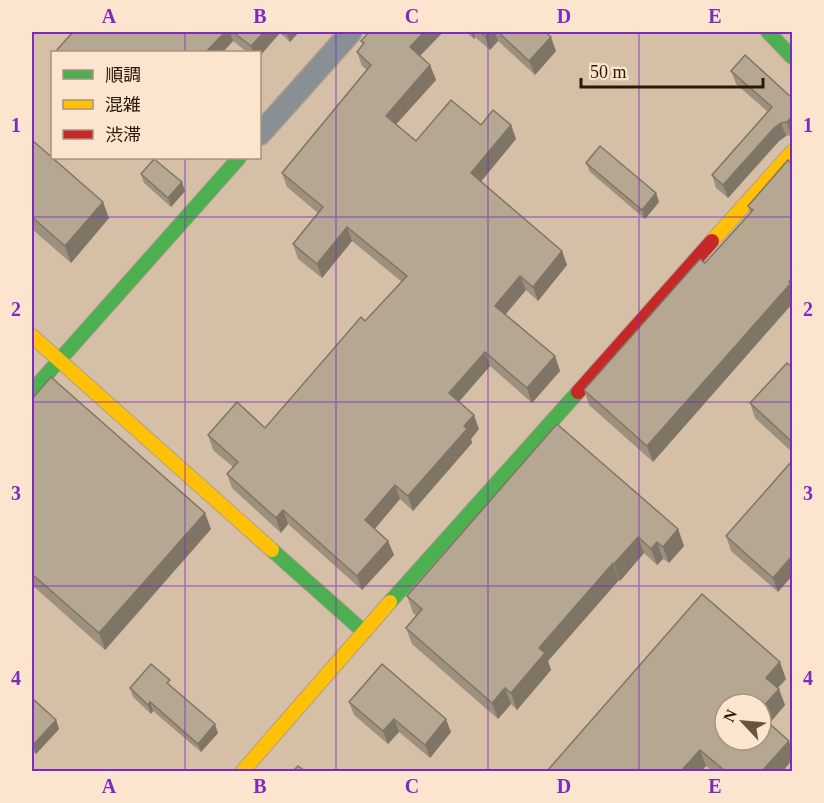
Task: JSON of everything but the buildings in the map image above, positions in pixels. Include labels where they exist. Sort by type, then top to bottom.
[{"type":"street","points":[[261,133],[351,32]]},
{"type":"street","points":[[768,32],[792,57]]},
{"type":"street","points":[[242,771],[792,152]]},
{"type":"street","points":[[32,391],[238,159]]},
{"type":"street","points":[[32,336],[364,632]]},
{"type":"traffic: fast","points":[[768,32],[792,57]]},
{"type":"traffic: fast","points":[[32,391],[238,159]]},
{"type":"traffic: fast","points":[[390,602],[578,392]]},
{"type":"traffic: fast","points":[[272,550],[364,632]]},
{"type":"traffic: slow","points":[[712,241],[792,152]]},
{"type":"traffic: slow","points":[[32,336],[272,550]]},
{"type":"traffic: slow","points":[[242,772],[390,602]]},
{"type":"traffic: jam","points":[[578,392],[712,241]]}]
